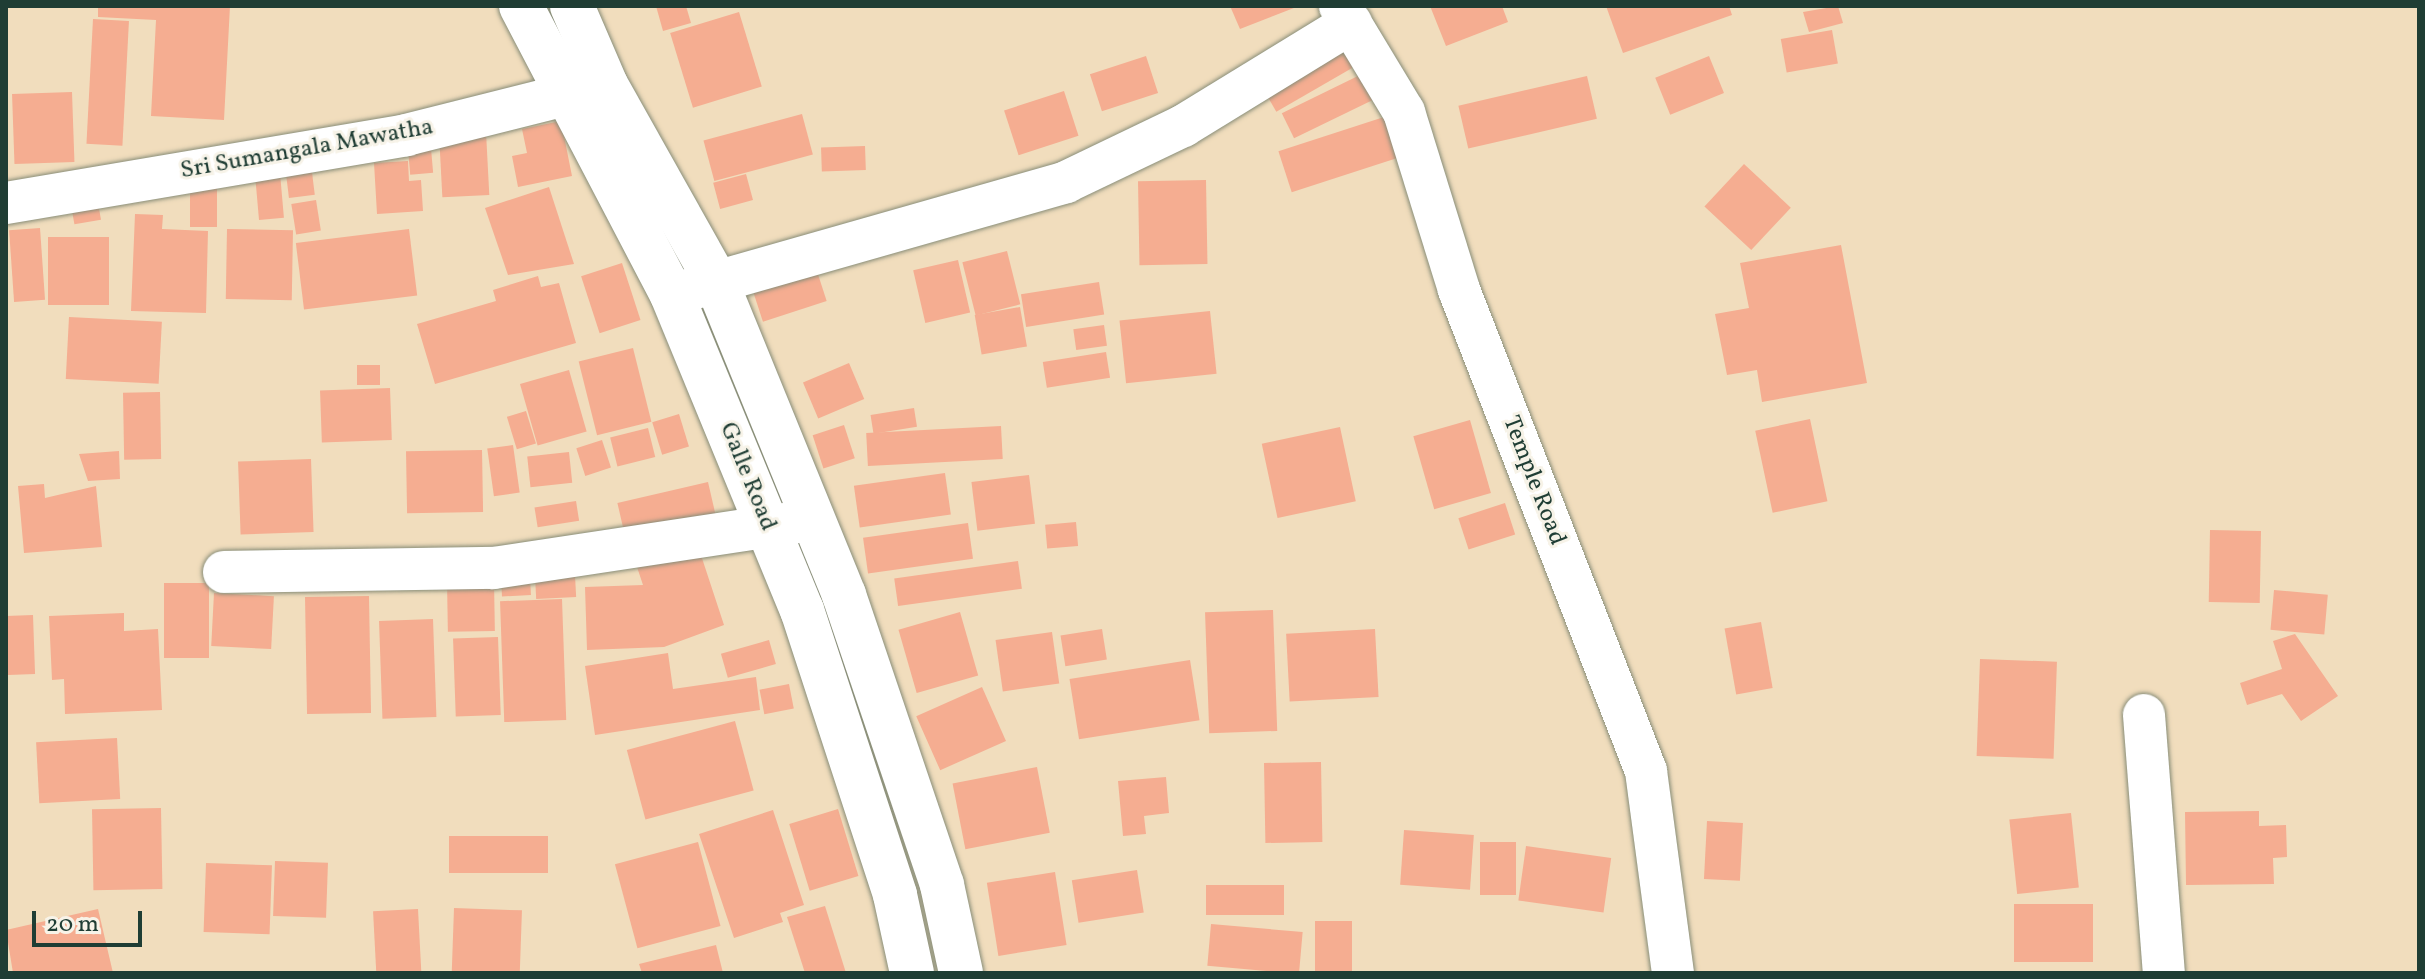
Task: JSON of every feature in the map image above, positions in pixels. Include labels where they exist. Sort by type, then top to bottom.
[{"type":"highway","name":"Galle Road","points":[[521,6],[562,96],[672,295],[767,527],[895,895],[912,973]]},
{"type":"highway","name":"Galle Road","points":[[572,6],[606,85],[716,281],[813,519],[942,885],[961,973]]},
{"type":"street","points":[[672,295],[1066,182],[1183,126],[1346,14]]},
{"type":"street","name":"Temple Road","points":[[1346,14],[1404,112],[1459,290],[1646,771],[1673,973]]},
{"type":"street","name":"Sri Sumangala Mawatha","points":[[6,203],[406,135],[606,85]]},
{"type":"street","points":[[224,572],[493,568],[813,519]]},
{"type":"street","points":[[2144,715],[2164,973]]},
{"type":"building","points":[[98,6],[230,6],[224,120],[151,116],[156,20],[98,17]]},
{"type":"building","points":[[656,6],[686,6],[691,23],[663,31]]},
{"type":"building","points":[[1230,6],[1299,6],[1240,29]]},
{"type":"building","points":[[1430,6],[1502,6],[1508,22],[1446,46]]},
{"type":"building","points":[[1606,6],[1729,6],[1732,15],[1623,53]]},
{"type":"building","points":[[1838,6],[1843,23],[1809,32],[1803,12]]},
{"type":"building","points":[[739,12],[762,87],[693,108],[670,33]]},
{"type":"building","points":[[93,19],[129,21],[122,146],[86,144]]},
{"type":"building","points":[[1832,30],[1838,63],[1787,73],[1781,39]]},
{"type":"building","points":[[1344,45],[1356,66],[1276,112],[1264,91]]},
{"type":"building","points":[[1146,56],[1158,93],[1102,111],[1090,74]]},
{"type":"building","points":[[1709,56],[1724,93],[1670,115],[1655,78]]},
{"type":"building","points":[[1360,75],[1372,100],[1294,138],[1282,113]]},
{"type":"building","points":[[1587,76],[1597,119],[1468,149],[1458,106]]},
{"type":"building","points":[[1064,91],[1079,136],[1019,155],[1004,110]]},
{"type":"building","points":[[72,92],[74,162],[14,164],[12,94]]},
{"type":"building","points":[[802,114],[813,155],[714,181],[703,140]]},
{"type":"building","points":[[1384,117],[1397,158],[1292,192],[1278,151]]},
{"type":"building","points":[[561,121],[572,176],[518,187],[512,156],[527,153],[522,129]]},
{"type":"building","points":[[486,132],[489,195],[442,197],[439,134]]},
{"type":"building","points":[[430,137],[433,173],[410,175],[407,139]]},
{"type":"building","points":[[865,146],[866,170],[822,172],[821,148]]},
{"type":"building","points":[[408,161],[409,181],[421,180],[423,211],[377,214],[374,163]]},
{"type":"building","points":[[311,164],[315,195],[289,198],[285,167]]},
{"type":"building","points":[[1744,164],[1791,208],[1751,250],[1704,206]]},
{"type":"building","points":[[280,173],[284,218],[259,220],[255,175]]},
{"type":"building","points":[[746,174],[753,200],[720,209],[713,183]]},
{"type":"building","points":[[1206,180],[1207,264],[1139,265],[1138,181]]},
{"type":"building","points":[[190,186],[217,186],[217,227],[190,227]]},
{"type":"building","points":[[549,187],[574,264],[508,275],[485,208]]},
{"type":"building","points":[[97,197],[101,220],[74,224],[70,202]]},
{"type":"building","points":[[316,200],[321,231],[296,235],[291,204]]},
{"type":"building","points":[[135,214],[163,215],[162,229],[208,231],[206,313],[131,311]]},
{"type":"building","points":[[40,228],[45,300],[14,302],[9,230]]},
{"type":"building","points":[[227,229],[293,230],[292,300],[226,299]]},
{"type":"building","points":[[409,229],[417,296],[304,309],[296,243]]},
{"type":"building","points":[[48,237],[109,237],[109,305],[48,305]]},
{"type":"building","points":[[1841,245],[1867,383],[1762,402],[1757,370],[1727,375],[1715,314],[1749,308],[1740,263]]},
{"type":"building","points":[[1007,251],[1020,304],[976,315],[962,262]]},
{"type":"building","points":[[958,260],[970,313],[925,323],[913,270]]},
{"type":"building","points":[[814,262],[827,301],[763,322],[750,283]]},
{"type":"building","points":[[622,263],[641,320],[600,333],[581,276]]},
{"type":"building","points":[[538,276],[541,287],[559,283],[576,343],[435,384],[417,324],[496,301],[493,290]]},
{"type":"building","points":[[1099,282],[1104,315],[1026,327],[1021,294]]},
{"type":"building","points":[[1020,307],[1027,346],[982,354],[975,315]]},
{"type":"building","points":[[1210,311],[1217,374],[1126,383],[1119,321]]},
{"type":"building","points":[[69,317],[162,322],[159,384],[66,379]]},
{"type":"building","points":[[1104,325],[1107,346],[1076,350],[1073,329]]},
{"type":"building","points":[[633,348],[651,422],[597,435],[579,362]]},
{"type":"building","points":[[1106,352],[1110,378],[1047,388],[1043,362]]},
{"type":"building","points":[[849,363],[864,399],[818,418],[803,383]]},
{"type":"building","points":[[357,365],[380,365],[380,385],[357,385]]},
{"type":"building","points":[[569,370],[587,432],[538,446],[520,384]]},
{"type":"building","points":[[390,388],[392,440],[322,442],[320,390]]},
{"type":"building","points":[[160,392],[161,459],[124,460],[123,393]]},
{"type":"building","points":[[914,408],[917,427],[874,434],[871,415]]},
{"type":"building","points":[[526,411],[536,444],[517,449],[507,417]]},
{"type":"building","points":[[679,414],[689,447],[662,455],[652,422]]},
{"type":"building","points":[[1810,419],[1827,501],[1773,513],[1755,431]]},
{"type":"building","points":[[1470,420],[1491,493],[1434,509],[1413,436]]},
{"type":"building","points":[[844,425],[855,458],[823,468],[813,435]]},
{"type":"building","points":[[1001,426],[1003,459],[868,466],[866,433]]},
{"type":"building","points":[[1340,427],[1356,501],[1278,518],[1262,444]]},
{"type":"building","points":[[648,428],[655,457],[617,467],[610,437]]},
{"type":"building","points":[[602,440],[611,468],[585,476],[576,448]]},
{"type":"building","points":[[513,445],[520,493],[494,496],[487,449]]},
{"type":"building","points":[[482,450],[483,512],[407,513],[406,451]]},
{"type":"building","points":[[119,451],[120,479],[88,481],[79,454]]},
{"type":"building","points":[[569,452],[572,483],[530,487],[527,456]]},
{"type":"building","points":[[311,459],[314,532],[241,535],[238,462]]},
{"type":"building","points":[[945,473],[951,515],[860,527],[854,486]]},
{"type":"building","points":[[1029,475],[1035,524],[977,531],[971,482]]},
{"type":"building","points":[[708,482],[718,527],[628,548],[617,503]]},
{"type":"building","points":[[44,484],[45,498],[96,486],[102,547],[24,553],[18,486]]},
{"type":"building","points":[[576,501],[579,521],[538,527],[535,508]]},
{"type":"building","points":[[1505,503],[1515,534],[1469,550],[1458,518]]},
{"type":"building","points":[[1076,522],[1078,546],[1047,549],[1045,525]]},
{"type":"building","points":[[968,523],[973,559],[868,573],[863,538]]},
{"type":"building","points":[[2210,530],[2261,531],[2260,603],[2209,602]]},
{"type":"building","points":[[698,546],[724,625],[664,647],[587,650],[585,587],[643,585],[637,567]]},
{"type":"building","points":[[1018,561],[1022,589],[898,606],[894,578]]},
{"type":"building","points":[[575,575],[576,597],[536,599],[535,577]]},
{"type":"building","points":[[530,577],[531,595],[502,596],[501,579]]},
{"type":"building","points":[[494,581],[495,631],[448,632],[447,582]]},
{"type":"building","points":[[164,583],[209,583],[209,658],[164,658]]},
{"type":"building","points":[[2274,590],[2328,595],[2324,635],[2271,630]]},
{"type":"building","points":[[214,593],[274,596],[271,649],[211,646]]},
{"type":"building","points":[[369,596],[371,713],[307,714],[305,597]]},
{"type":"building","points":[[562,599],[566,720],[504,722],[500,601]]},
{"type":"building","points":[[1273,610],[1277,731],[1209,733],[1205,612]]},
{"type":"building","points":[[960,612],[978,675],[917,693],[898,630]]},
{"type":"building","points":[[124,613],[124,631],[158,629],[162,710],[65,714],[64,679],[52,680],[49,616]]},
{"type":"building","points":[[33,615],[35,674],[8,675],[6,616]]},
{"type":"building","points":[[433,619],[436,717],[382,719],[379,621]]},
{"type":"building","points":[[1761,622],[1773,688],[1736,694],[1725,628]]},
{"type":"building","points":[[1102,629],[1107,660],[1065,666],[1061,636]]},
{"type":"building","points":[[1375,629],[1379,697],[1290,702],[1286,634]]},
{"type":"building","points":[[1052,632],[1059,683],[1003,691],[996,640]]},
{"type":"building","points":[[2295,634],[2338,696],[2301,721],[2282,694],[2247,705],[2240,683],[2282,669],[2273,641]]},
{"type":"building","points":[[498,637],[501,715],[456,717],[453,639]]},
{"type":"building","points":[[769,640],[776,664],[728,678],[721,654]]},
{"type":"building","points":[[668,653],[673,689],[756,677],[760,710],[595,735],[585,666]]},
{"type":"building","points":[[1980,659],[2057,662],[2054,759],[1977,756]]},
{"type":"building","points":[[1190,660],[1200,720],[1079,739],[1070,679]]},
{"type":"building","points":[[789,684],[794,709],[764,714],[760,690]]},
{"type":"building","points":[[982,687],[1006,741],[940,770],[916,716]]},
{"type":"building","points":[[735,721],[754,791],[645,820],[627,750]]},
{"type":"building","points":[[117,738],[120,799],[39,803],[36,742]]},
{"type":"building","points":[[1321,762],[1322,842],[1265,843],[1264,763]]},
{"type":"building","points":[[1037,767],[1050,833],[965,849],[953,783]]},
{"type":"building","points":[[1166,777],[1169,813],[1144,816],[1146,834],[1123,836],[1118,781]]},
{"type":"building","points":[[161,808],[162,889],[93,890],[92,809]]},
{"type":"building","points":[[838,809],[858,876],[810,891],[789,824]]},
{"type":"building","points":[[773,810],[804,905],[780,913],[783,922],[734,938],[699,834]]},
{"type":"building","points":[[2259,811],[2259,826],[2286,825],[2287,857],[2273,858],[2274,884],[2186,885],[2185,812]]},
{"type":"building","points":[[2071,813],[2079,888],[2017,894],[2009,819]]},
{"type":"building","points":[[1707,821],[1743,823],[1740,881],[1704,879]]},
{"type":"building","points":[[1404,830],[1474,835],[1470,890],[1400,885]]},
{"type":"building","points":[[449,836],[548,836],[548,873],[449,873]]},
{"type":"building","points":[[698,842],[721,926],[637,948],[615,864]]},
{"type":"building","points":[[1480,842],[1516,842],[1516,895],[1480,895]]},
{"type":"building","points":[[1526,846],[1611,858],[1604,912],[1518,900]]},
{"type":"building","points":[[275,861],[328,863],[326,918],[273,916]]},
{"type":"building","points":[[206,863],[272,865],[270,934],[204,932]]},
{"type":"building","points":[[1137,870],[1144,912],[1079,923],[1072,880]]},
{"type":"building","points":[[1055,872],[1067,945],[998,956],[987,883]]},
{"type":"building","points":[[1206,885],[1284,885],[1284,915],[1206,915]]},
{"type":"building","points":[[2014,904],[2093,904],[2093,962],[2014,962]]},
{"type":"building","points":[[825,906],[846,973],[805,973],[787,917]]},
{"type":"building","points":[[454,908],[522,910],[520,973],[452,973]]},
{"type":"building","points":[[98,909],[113,973],[13,973],[6,930]]},
{"type":"building","points":[[418,909],[421,972],[376,973],[373,911]]},
{"type":"building","points":[[1315,921],[1352,921],[1352,972],[1315,972]]},
{"type":"building","points":[[1211,924],[1303,932],[1299,973],[1207,966]]},
{"type":"building","points":[[716,945],[723,973],[642,973],[639,964]]}]
